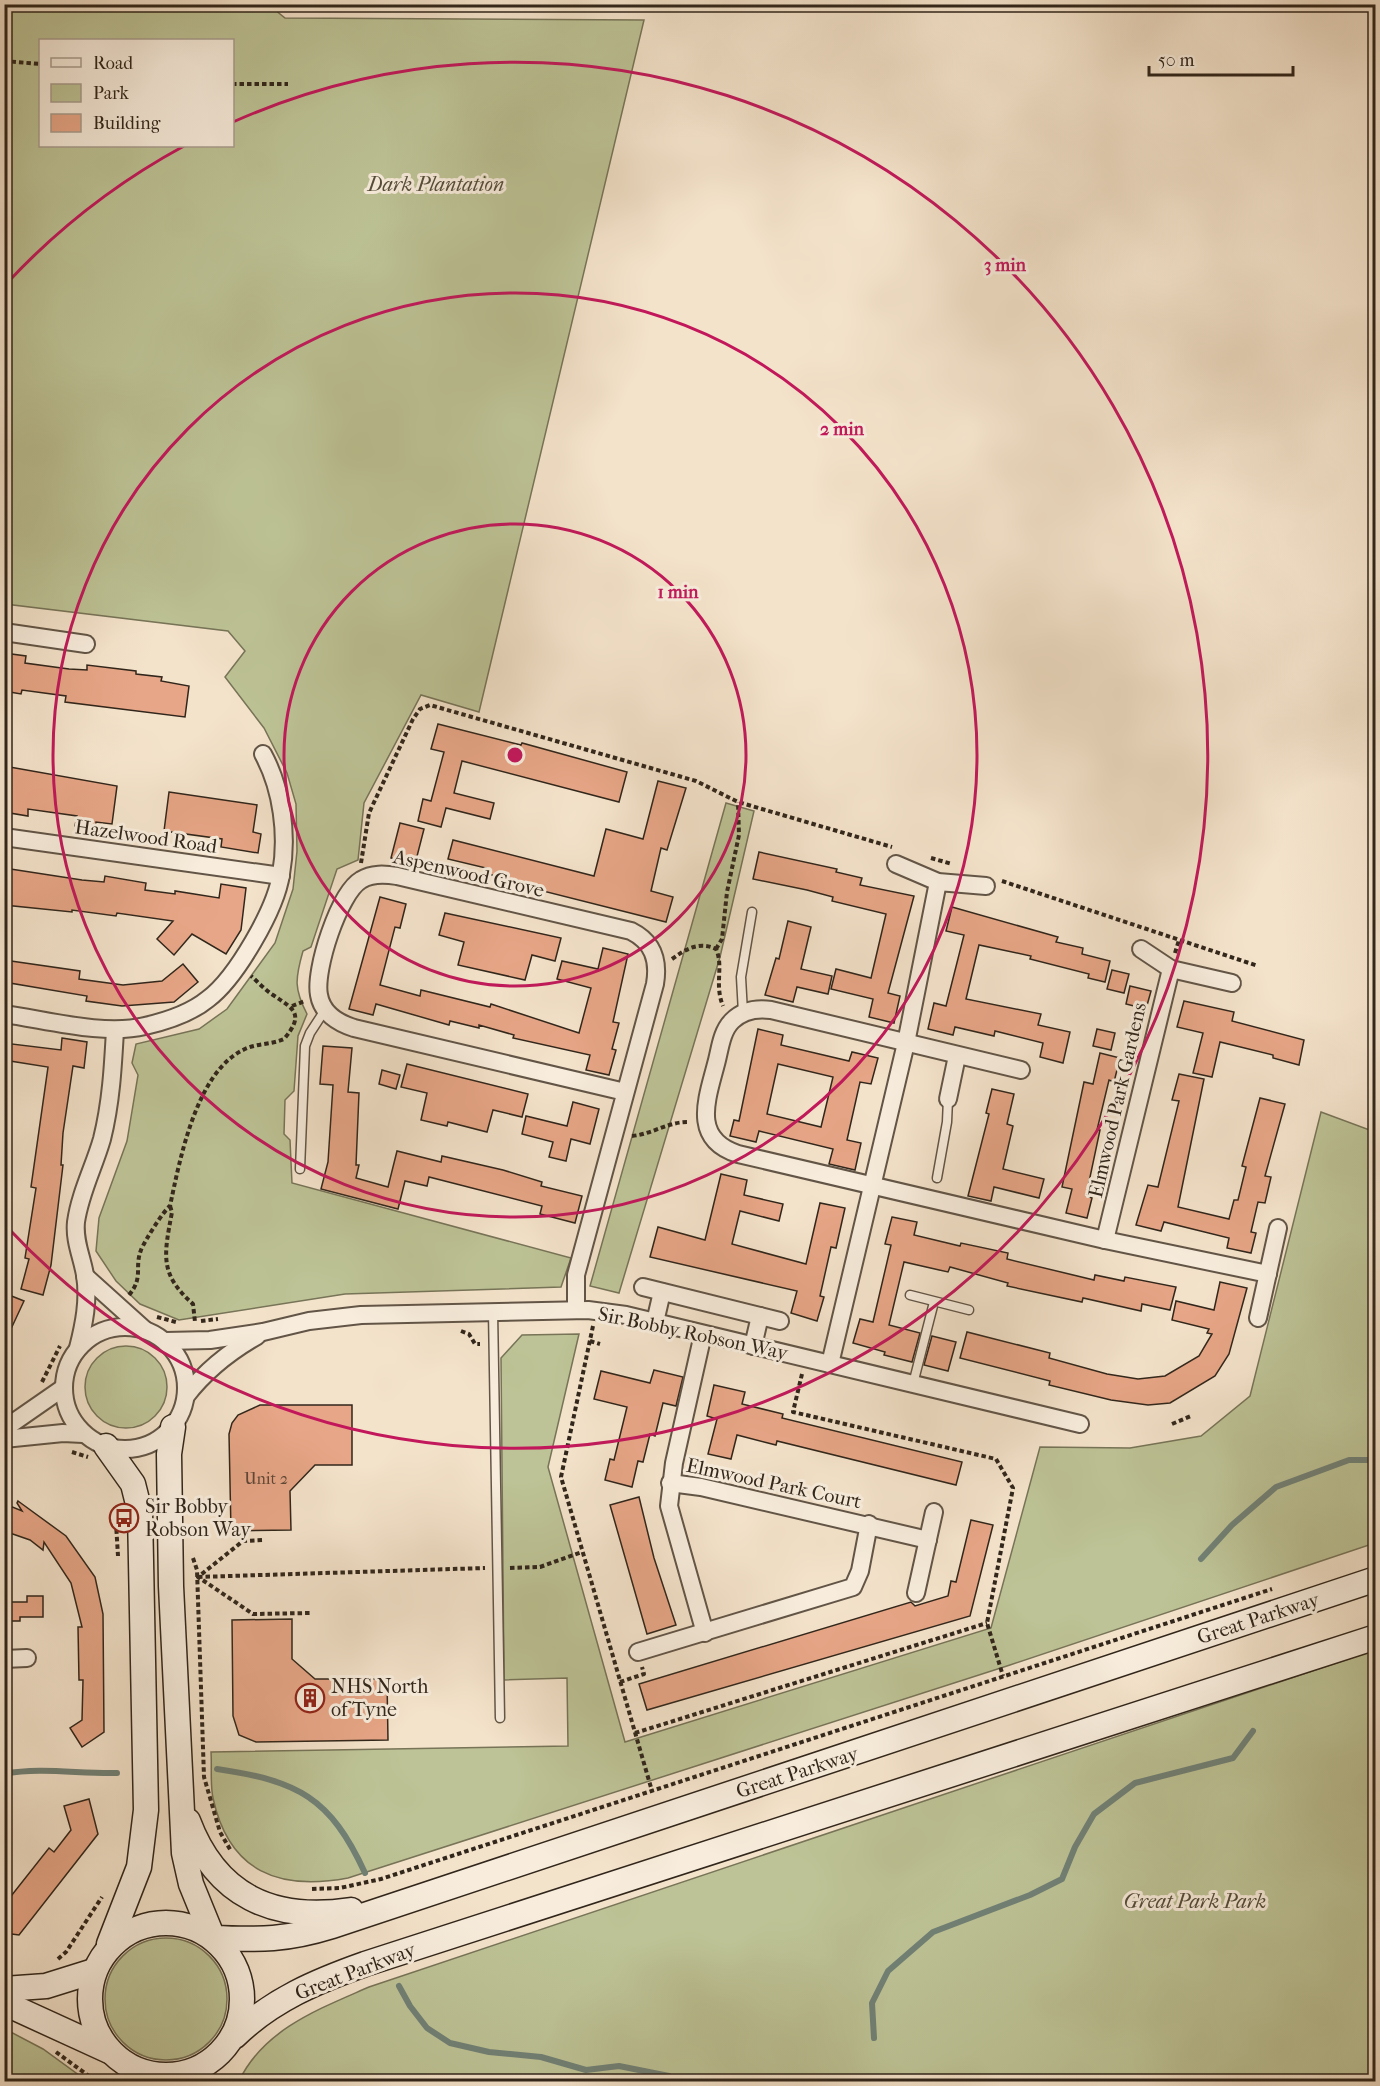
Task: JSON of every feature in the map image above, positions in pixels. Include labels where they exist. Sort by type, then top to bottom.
[{"type":"street","points":[[4,633],[86,644]]},
{"type":"street","points":[[4,1014],[115,1030],[143,1027],[190,1010],[209,999],[238,966],[252,945],[281,876],[284,840],[280,800],[263,754]]},
{"type":"street","name":"Hazelwood Road","points":[[4,837],[281,876]]},
{"type":"street","points":[[896,864],[938,882],[986,886]]},
{"type":"street","name":"Aspenwood Grove","points":[[358,881],[380,874],[397,876],[631,931],[651,948],[657,969]]},
{"type":"street","points":[[358,881],[348,892],[338,910],[321,967],[318,987],[325,1010],[334,1019],[354,1028],[625,1092]]},
{"type":"street","points":[[830,1364],[906,1043],[938,882]]},
{"type":"street","points":[[1141,949],[1171,969],[1232,983]]},
{"type":"street","points":[[576,1310],[576,1275],[657,969]]},
{"type":"street","name":"Elmwood Park Gardens","points":[[1105,1240],[1171,969]]},
{"type":"street","points":[[1021,1070],[771,1010],[756,1009],[738,1017],[724,1035],[706,1103],[706,1124],[713,1138],[728,1150],[1105,1240],[1268,1274]]},
{"type":"street","points":[[109,1944],[139,1867],[143,1846],[146,1782],[140,1512],[133,1484],[98,1452],[72,1421],[65,1405],[63,1388],[70,1360],[78,1348],[86,1308],[85,1276],[78,1250],[76,1225],[79,1204],[101,1141],[110,1102],[115,1030]]},
{"type":"street","points":[[948,1099],[957,1056]]},
{"type":"street","points":[[1258,1318],[1278,1228]]},
{"type":"street","points":[[85,1276],[145,1330],[166,1341],[183,1366],[186,1396],[179,1418],[173,1427],[153,1442],[98,1452]]},
{"type":"street","points":[[643,1287],[780,1321]]},
{"type":"street","points":[[655,1323],[662,1292]]},
{"type":"street","name":"Sir Bobby Robson Way","points":[[166,1341],[192,1341],[262,1332],[333,1317],[493,1311],[597,1311],[1080,1424]]},
{"type":"street","points":[[753,1346],[760,1316]]},
{"type":"street","points":[[78,1348],[101,1333],[115,1329],[145,1330]]},
{"type":"street","name":"Sir Bobby Robson Way","points":[[186,1396],[199,1379],[218,1362],[262,1332]]},
{"type":"street","name":"Elmwood Park Court","points":[[703,1334],[670,1483],[669,1506],[705,1633]]},
{"type":"street","points":[[4,1429],[63,1388]]},
{"type":"street","points":[[173,1427],[169,1454],[171,1586],[187,1869],[213,1938],[233,1965],[240,1984],[242,2009],[217,2082]]},
{"type":"street","points":[[4,1439],[83,1434]]},
{"type":"street","name":"Elmwood Park Court","points":[[670,1483],[702,1486],[869,1524],[928,1540]]},
{"type":"street","points":[[916,1593],[933,1512]]},
{"type":"street","name":"Elmwood Park Court","points":[[638,1652],[853,1587],[860,1571],[869,1524]]},
{"type":"street","name":"Great Parkway","points":[[109,2051],[94,2012],[94,1971],[109,1944],[135,1928],[165,1922],[194,1928],[213,1938],[266,1941],[332,1926],[1376,1579]]},
{"type":"street","name":"Great Parkway","points":[[4,2003],[109,2051],[136,2075],[182,2074],[211,2062],[250,2022],[296,1991],[365,1964],[1376,1637]]},
{"type":"street","points":[[4,1659],[27,1658]]},
{"type":"street","points":[[183,1808],[193,1836],[213,1869],[228,1885],[264,1905],[307,1913],[338,1912],[399,1902]]},
{"type":"street","points":[[4,1989],[46,1986],[94,1971]]},
{"type":"lane","points":[[738,1017],[742,966],[752,912]]},
{"type":"lane","points":[[300,1169],[305,1046],[310,1033],[325,1010]]},
{"type":"lane","points":[[937,1178],[948,1099]]},
{"type":"lane","points":[[910,1296],[969,1310]]},
{"type":"lane","points":[[913,1384],[934,1302]]},
{"type":"lane","points":[[493,1311],[500,1718]]},
{"type":"path","points":[[4,61],[39,64]]},
{"type":"path","points":[[234,84],[288,84]]},
{"type":"path","points":[[358,881],[369,813],[413,719],[420,710],[430,705],[696,781],[738,802],[739,835],[727,892],[722,939],[716,949]]},
{"type":"path","points":[[657,969],[692,946],[716,949]]},
{"type":"path","points":[[716,949],[719,957],[719,996],[738,1017]]},
{"type":"path","points":[[195,1322],[194,1304],[178,1291],[169,1277],[165,1263],[172,1212],[170,1206],[180,1160],[194,1116],[217,1074],[243,1050],[284,1039],[293,1023],[295,1012],[292,1006],[265,989],[238,966]]},
{"type":"path","points":[[613,1136],[644,1134],[673,1122],[706,1124]]},
{"type":"path","points":[[127,1298],[136,1286],[141,1250],[155,1230],[163,1211],[170,1206]]},
{"type":"path","points":[[597,1311],[561,1477],[652,1791]]},
{"type":"path","points":[[454,1328],[470,1334],[475,1344],[493,1344]]},
{"type":"path","points":[[590,1341],[600,1344]]},
{"type":"path","points":[[805,1358],[793,1412],[996,1459],[1013,1488],[987,1623],[1003,1676]]},
{"type":"path","points":[[1172,1424],[1191,1416]]},
{"type":"path","points":[[47,1435],[51,1451],[98,1452]]},
{"type":"path","points":[[115,1504],[114,1522],[119,1566]]},
{"type":"path","points":[[198,1577],[243,1541],[262,1540]]},
{"type":"path","points":[[190,1549],[198,1577],[204,1777],[220,1832],[234,1856]]},
{"type":"path","points":[[198,1577],[540,1567],[582,1551]]},
{"type":"path","points":[[198,1577],[253,1614],[310,1613]]},
{"type":"path","points":[[307,1889],[340,1888],[381,1879],[1280,1586]]},
{"type":"path","points":[[635,1733],[987,1623]]},
{"type":"path","points":[[51,1964],[66,1952],[96,1910],[105,1891]]},
{"type":"path","points":[[50,2048],[97,2082]]},
{"type":"green space","name":"Dark Plantation","points":[[5,5],[269,5],[285,18],[644,20],[479,712],[421,695],[364,803],[358,860],[337,869],[311,947],[303,951],[300,961],[297,984],[307,1014],[298,1036],[294,1091],[285,1100],[284,1134],[290,1140],[292,1183],[571,1258],[561,1287],[345,1294],[179,1320],[140,1304],[116,1281],[96,1251],[99,1218],[127,1141],[138,1075],[132,1063],[136,1044],[199,1029],[227,1009],[275,943],[293,889],[297,851],[296,804],[287,773],[264,728],[225,677],[245,651],[228,631],[5,604]]},
{"type":"green space","points":[[726,803],[754,811],[720,957],[619,1293],[590,1286]]},
{"type":"green space","points":[[1321,1112],[1375,1132],[1375,1543],[1010,1665],[348,1878],[300,1881],[279,1878],[261,1871],[231,1844],[213,1798],[211,1752],[568,1746],[567,1678],[504,1680],[501,1358],[522,1335],[579,1334],[548,1467],[625,1742],[991,1628],[1040,1447],[1130,1448],[1201,1436],[1250,1396]]},
{"type":"green space","points":[[126,1346],[142,1349],[155,1358],[164,1371],[167,1387],[164,1403],[155,1416],[142,1425],[126,1428],[110,1425],[97,1416],[88,1403],[85,1387],[88,1371],[97,1358],[110,1349]]},
{"type":"green space","name":"Great Park Park","points":[[1375,1650],[1375,2081],[239,2081],[263,2047],[278,2034],[312,2013],[369,1987]]},
{"type":"green space","points":[[166,1938],[189,1943],[200,1948],[209,1956],[217,1965],[222,1976],[227,1999],[222,2022],[217,2033],[209,2042],[200,2050],[189,2055],[166,2060],[143,2055],[132,2050],[123,2042],[115,2033],[110,2022],[105,1999],[110,1976],[115,1965],[123,1956],[132,1948],[143,1943]]},
{"type":"green space","points":[[5,2029],[43,2049],[87,2081],[5,2081]]},
{"type":"building","points":[[4,653],[26,656],[25,663],[69,669],[87,670],[87,665],[136,671],[136,674],[162,677],[161,681],[189,686],[185,717],[65,702],[66,696],[22,690],[21,694],[4,691]]},
{"type":"building","points":[[438,724],[521,745],[522,743],[627,772],[619,802],[462,761],[454,793],[494,803],[490,819],[446,808],[441,827],[418,821],[423,799],[431,801],[444,752],[431,749]]},
{"type":"building","points":[[4,766],[117,786],[112,824],[96,822],[95,829],[75,826],[77,816],[28,809],[28,816],[4,812]]},
{"type":"building","points":[[658,781],[686,788],[667,850],[661,848],[651,891],[673,897],[666,922],[539,890],[539,887],[484,873],[486,868],[448,859],[453,840],[594,876],[606,829],[643,839]]},
{"type":"building","points":[[169,792],[257,805],[253,832],[261,834],[258,853],[221,847],[222,839],[164,831]]},
{"type":"building","points":[[400,823],[424,829],[415,864],[391,858]]},
{"type":"building","points":[[759,852],[837,869],[836,872],[862,878],[860,885],[914,896],[888,993],[900,996],[894,1023],[869,1017],[873,999],[831,989],[836,969],[871,978],[886,914],[832,901],[833,897],[807,890],[753,879]]},
{"type":"building","points":[[4,868],[104,882],[105,876],[146,883],[145,890],[175,894],[175,891],[219,898],[221,884],[246,888],[241,930],[226,954],[192,934],[174,955],[157,939],[173,921],[117,913],[116,916],[4,905]]},
{"type":"building","points":[[380,897],[406,904],[400,928],[395,927],[380,985],[420,996],[421,990],[490,1007],[491,1004],[579,1033],[591,988],[557,979],[562,961],[598,969],[603,948],[628,954],[613,1022],[619,1023],[612,1049],[616,1050],[609,1075],[586,1070],[590,1055],[513,1038],[514,1035],[479,1025],[479,1028],[450,1021],[449,1025],[376,1004],[373,1015],[349,1009]]},
{"type":"building","points":[[952,907],[1058,937],[1056,942],[1083,948],[1082,954],[1110,961],[1105,982],[1088,978],[1089,974],[1030,959],[1031,956],[979,945],[966,999],[1041,1014],[1038,1025],[1070,1032],[1063,1063],[1040,1057],[1043,1043],[995,1031],[994,1036],[955,1027],[953,1035],[928,1029],[934,1003],[946,1006],[964,935],[946,931]]},
{"type":"building","points":[[445,913],[561,938],[555,961],[532,955],[525,980],[458,965],[464,942],[439,935]]},
{"type":"building","points":[[788,921],[811,927],[801,969],[832,976],[828,994],[797,987],[793,1002],[765,995],[776,958],[779,959]]},
{"type":"building","points":[[4,960],[80,971],[79,979],[123,985],[162,981],[183,964],[198,982],[174,1002],[122,1006],[86,1001],[87,996],[4,982]]},
{"type":"building","points":[[1112,970],[1129,974],[1124,993],[1107,989]]},
{"type":"building","points":[[1130,986],[1151,991],[1146,1009],[1126,1004]]},
{"type":"building","points":[[1184,1001],[1234,1012],[1232,1021],[1304,1040],[1299,1065],[1273,1058],[1273,1055],[1220,1042],[1212,1077],[1193,1073],[1203,1033],[1177,1027]]},
{"type":"building","points":[[758,1029],[783,1035],[781,1045],[849,1061],[852,1052],[878,1058],[871,1084],[860,1082],[847,1140],[861,1143],[855,1170],[829,1164],[833,1149],[759,1131],[756,1142],[730,1136],[734,1120],[739,1121]],"holes":[[[778,1064],[833,1077],[821,1127],[767,1114]]]},
{"type":"building","points":[[1097,1029],[1115,1033],[1111,1050],[1093,1046]]},
{"type":"building","points":[[62,1038],[87,1042],[84,1068],[73,1066],[63,1133],[61,1165],[63,1165],[51,1265],[43,1295],[21,1289],[29,1259],[25,1258],[36,1188],[31,1187],[48,1067],[4,1060],[4,1043],[61,1050]]},
{"type":"building","points":[[323,1046],[352,1048],[348,1092],[359,1093],[356,1165],[359,1165],[356,1178],[388,1187],[397,1151],[441,1162],[442,1156],[503,1170],[542,1182],[541,1186],[582,1196],[575,1223],[540,1214],[542,1206],[429,1177],[427,1186],[405,1181],[398,1209],[321,1189],[328,1162],[333,1085],[320,1084]]},
{"type":"building","points":[[1100,1053],[1120,1058],[1114,1082],[1109,1080],[1097,1130],[1100,1130],[1086,1196],[1092,1198],[1087,1218],[1066,1213],[1072,1189],[1062,1187],[1084,1082],[1093,1084]]},
{"type":"building","points":[[407,1064],[528,1094],[522,1117],[493,1110],[487,1132],[448,1122],[447,1126],[421,1120],[427,1093],[401,1087]]},
{"type":"building","points":[[382,1070],[400,1075],[396,1089],[379,1084]]},
{"type":"building","points":[[1179,1074],[1204,1079],[1178,1207],[1229,1219],[1234,1200],[1238,1200],[1246,1167],[1242,1166],[1260,1098],[1285,1104],[1265,1176],[1271,1177],[1265,1203],[1258,1202],[1251,1232],[1256,1233],[1251,1253],[1227,1248],[1229,1238],[1164,1222],[1161,1231],[1136,1225],[1148,1185],[1158,1187],[1179,1101],[1172,1100]]},
{"type":"building","points":[[992,1089],[1014,1094],[1007,1124],[1013,1126],[1003,1169],[1044,1179],[1039,1198],[994,1187],[991,1201],[968,1196],[989,1114],[986,1113]]},
{"type":"building","points":[[573,1102],[599,1109],[590,1144],[571,1139],[566,1161],[549,1157],[553,1142],[522,1134],[526,1116],[567,1126]]},
{"type":"building","points":[[721,1174],[747,1180],[744,1195],[783,1204],[779,1221],[740,1211],[732,1244],[806,1264],[820,1203],[845,1208],[836,1248],[831,1247],[820,1296],[824,1297],[817,1321],[791,1313],[797,1291],[650,1257],[658,1227],[705,1240]]},
{"type":"building","points":[[892,1217],[917,1222],[914,1235],[960,1246],[961,1243],[1008,1253],[1007,1259],[1094,1280],[1095,1275],[1124,1281],[1125,1277],[1176,1287],[1170,1310],[1142,1304],[1141,1311],[1083,1298],[1082,1302],[1007,1286],[1008,1283],[950,1267],[948,1272],[904,1262],[889,1325],[920,1333],[912,1362],[884,1355],[885,1352],[853,1343],[860,1319],[873,1322],[891,1245],[885,1244]]},
{"type":"building","points":[[1220,1282],[1247,1288],[1229,1354],[1215,1376],[1170,1403],[1148,1405],[1111,1400],[1049,1385],[1050,1381],[960,1358],[967,1332],[1050,1353],[1049,1358],[1107,1374],[1138,1379],[1165,1376],[1199,1356],[1212,1334],[1207,1333],[1209,1329],[1172,1320],[1176,1301],[1214,1310]]},
{"type":"building","points":[[4,1293],[24,1301],[4,1344]]},
{"type":"building","points":[[932,1336],[956,1342],[948,1371],[924,1365]]},
{"type":"building","points":[[654,1370],[683,1377],[676,1406],[663,1403],[655,1436],[650,1434],[643,1462],[638,1461],[632,1487],[605,1480],[610,1459],[614,1460],[627,1407],[594,1399],[601,1371],[650,1383]]},
{"type":"building","points":[[714,1385],[745,1392],[742,1404],[783,1414],[782,1418],[962,1462],[956,1485],[777,1441],[776,1445],[737,1435],[731,1459],[708,1454],[717,1419],[707,1416]]},
{"type":"building","points":[[260,1405],[352,1405],[352,1465],[315,1465],[290,1491],[291,1530],[231,1531],[229,1434],[232,1423],[238,1415]]},
{"type":"building","points":[[639,1497],[654,1558],[676,1625],[647,1634],[610,1505]]},
{"type":"building","points":[[18,1501],[66,1536],[95,1577],[103,1614],[104,1732],[82,1747],[70,1728],[82,1720],[83,1680],[79,1680],[78,1627],[82,1627],[71,1583],[44,1542],[43,1550],[30,1540],[4,1531],[10,1506],[22,1511]]},
{"type":"building","points":[[971,1520],[993,1525],[970,1616],[647,1710],[639,1684],[911,1602],[915,1606],[948,1596],[951,1581],[956,1582]]},
{"type":"building","points":[[27,1596],[43,1596],[43,1617],[20,1617],[20,1621],[4,1621],[4,1602],[27,1602]]},
{"type":"building","name":"NHS North of Tyne","points":[[292,1619],[292,1659],[315,1679],[387,1679],[388,1740],[256,1742],[239,1735],[233,1716],[232,1620]]},
{"type":"building","points":[[89,1799],[98,1834],[19,1935],[4,1933],[4,1905],[49,1848],[54,1852],[71,1830],[64,1806]]},
{"type":"waterway","points":[[1201,1559],[1232,1525],[1276,1487],[1349,1460],[1376,1460]]},
{"type":"waterway","points":[[874,2038],[872,2003],[888,1971],[933,1932],[1030,1895],[1062,1879],[1075,1847],[1094,1814],[1135,1783],[1233,1758],[1253,1731]]},
{"type":"waterway","points":[[217,1769],[269,1780],[290,1787],[308,1797],[338,1826],[365,1873]]},
{"type":"waterway","points":[[4,1774],[46,1771],[117,1773]]},
{"type":"waterway","points":[[399,1986],[410,2006],[427,2028],[450,2043],[489,2052],[541,2057],[586,2070],[619,2066],[669,2076],[681,2082]]},
{"type":"place","name":"Sir Bobby Robson Way","points":[[124,1518]]},
{"type":"place","name":"NHS North of Tyne","points":[[310,1698]]}]
